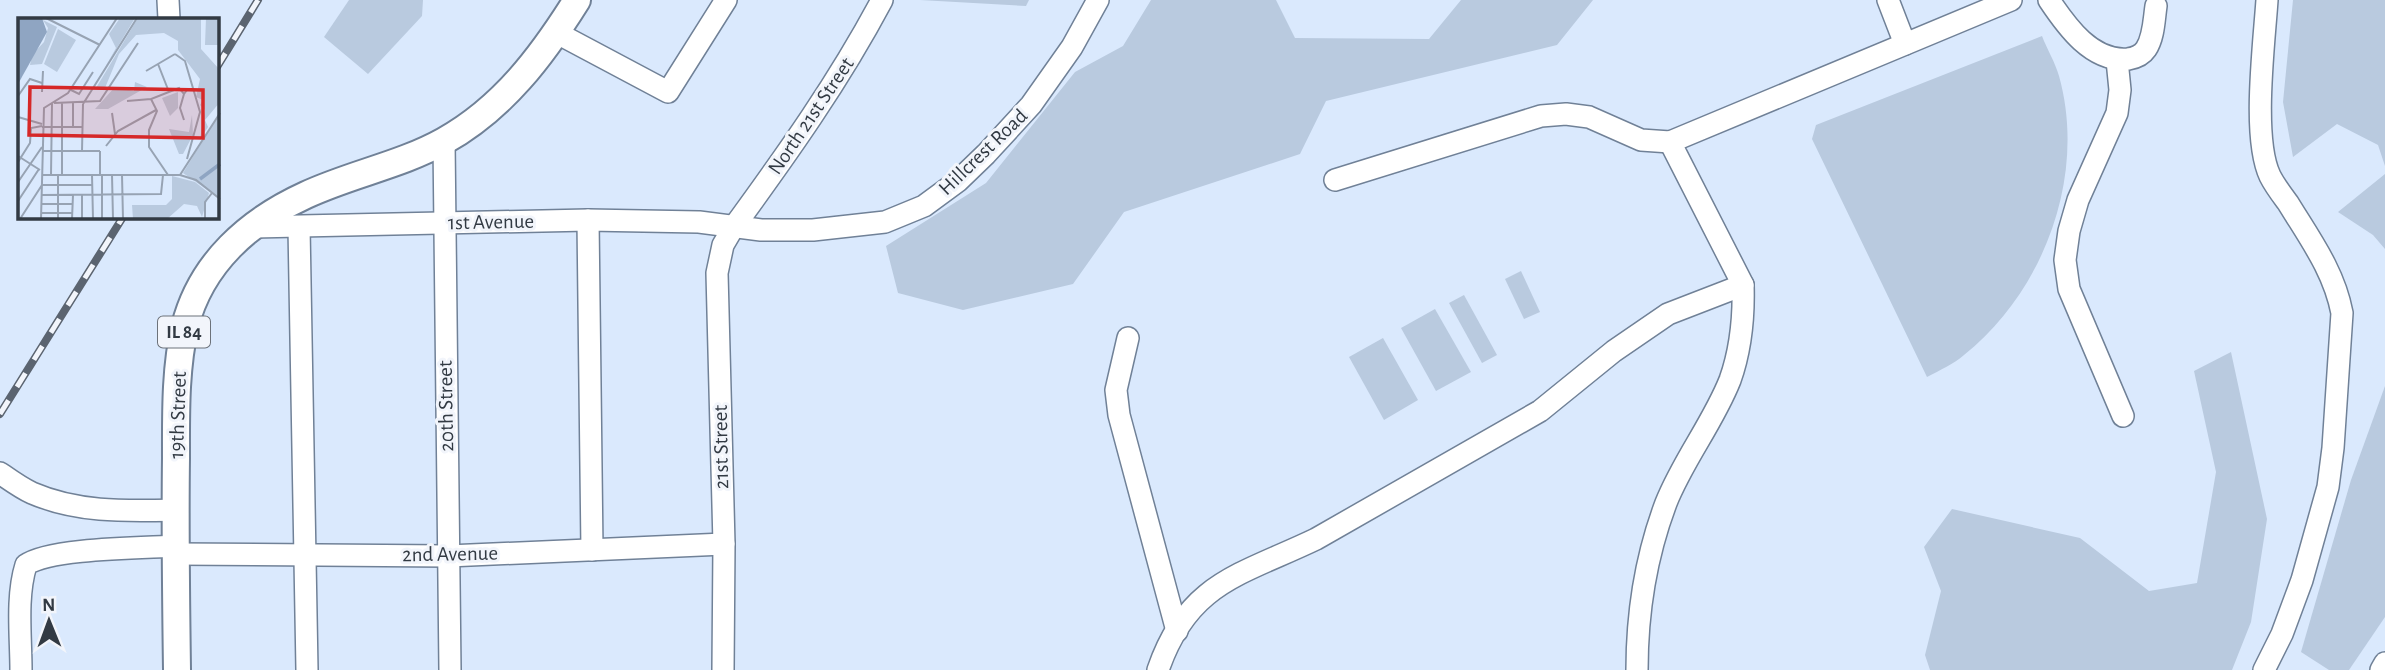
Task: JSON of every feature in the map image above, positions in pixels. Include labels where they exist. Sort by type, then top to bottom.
[{"type":"main road","name":"IL 84","points":[[444,141],[496,105],[527,72],[557,33],[577,0]]},
{"type":"main road","name":"19th Street","points":[[177,670],[178,379],[185,326],[209,269],[223,251],[250,227],[307,194],[390,165],[444,141]]},
{"type":"street","points":[[168,0],[169,18]]},
{"type":"street","points":[[557,33],[668,92],[726,0]]},
{"type":"street","name":"North 21st Street","points":[[733,228],[819,107],[882,0]]},
{"type":"street","name":"Hillcrest Road","points":[[733,228],[813,230],[855,227],[885,222],[924,206],[968,172],[1031,105],[1072,47],[1098,0]]},
{"type":"street","points":[[1888,0],[1905,44]]},
{"type":"street","points":[[1335,180],[1541,117],[1566,114],[1589,117],[1641,140],[1670,142],[2011,0]]},
{"type":"street","points":[[2049,0],[2075,34],[2098,54],[2117,60],[2135,58],[2146,49],[2152,33],[2156,6]]},
{"type":"street","points":[[2264,670],[2282,634],[2302,580],[2328,487],[2342,313],[2337,291],[2326,265],[2270,176],[2265,158],[2260,134],[2266,0]]},
{"type":"street","points":[[2117,60],[2120,90],[2117,113],[2078,200],[2069,231],[2065,260],[2069,289],[2123,416]]},
{"type":"street","name":"20th Street","points":[[444,141],[450,670]]},
{"type":"street","points":[[1637,670],[1637,629],[1647,568],[1666,502],[1730,380],[1742,338],[1743,285],[1670,142]]},
{"type":"street","points":[[588,220],[592,550]]},
{"type":"street","name":"1st Avenue","points":[[250,227],[588,220],[699,222],[733,228]]},
{"type":"street","points":[[299,227],[307,670]]},
{"type":"street","name":"21st Street","points":[[723,670],[724,544],[717,273],[723,245],[733,228]]},
{"type":"street","points":[[1158,670],[1177,631],[1196,602],[1213,588],[1257,564],[1315,539],[1540,411],[1614,351],[1668,314],[1743,285]]},
{"type":"street","points":[[1129,338],[1116,390],[1119,415],[1177,631]]},
{"type":"street","points":[[0,473],[29,492],[74,506],[111,511],[176,510]]},
{"type":"street","name":"2nd Avenue","points":[[21,670],[23,576],[26,565],[45,557],[176,550],[304,555],[448,556],[724,544]]},
{"type":"street","points":[[2381,670],[2385,663]]},
{"type":"shaded area","points":[[349,0],[423,0],[422,16],[368,74],[324,37]]},
{"type":"shaded area","points":[[920,0],[1029,0],[1026,6]]},
{"type":"shaded area","points":[[1151,0],[1276,0],[1295,38],[1429,39],[1461,0],[1593,0],[1557,45],[1326,101],[1300,154],[1124,212],[1073,284],[963,310],[898,293],[886,246],[986,183],[1075,72],[1123,46]]},
{"type":"shaded area","points":[[2293,0],[2385,0],[2385,166],[2378,145],[2337,124],[2293,157],[2283,102]]},
{"type":"shaded area","points":[[2042,36],[2059,76],[2066,114],[2067,153],[2062,191],[2052,229],[2037,265],[2017,298],[1992,329],[1960,358],[1927,377],[1812,139],[1816,125]]},
{"type":"shaded area","points":[[2385,174],[2385,249],[2373,235],[2338,212]]},
{"type":"shaded area","points":[[1521,271],[1540,312],[1524,319],[1505,279]]},
{"type":"shaded area","points":[[1464,295],[1497,355],[1482,363],[1449,303]]},
{"type":"shaded area","points":[[1435,309],[1471,372],[1436,391],[1401,328]]},
{"type":"shaded area","points":[[1383,338],[1418,400],[1384,420],[1349,357]]},
{"type":"shaded area","points":[[2231,352],[2267,519],[2251,622],[2232,670],[1930,670],[1925,655],[1941,591],[1924,547],[1952,509],[2080,538],[2149,591],[2197,583],[2216,472],[2194,371]]},
{"type":"shaded area","points":[[2385,386],[2385,617],[2349,670],[2329,670],[2301,652],[2351,480]]},
{"type":"railway","points":[[219,64],[258,0]]},
{"type":"railway","points":[[0,414],[122,219]]}]
